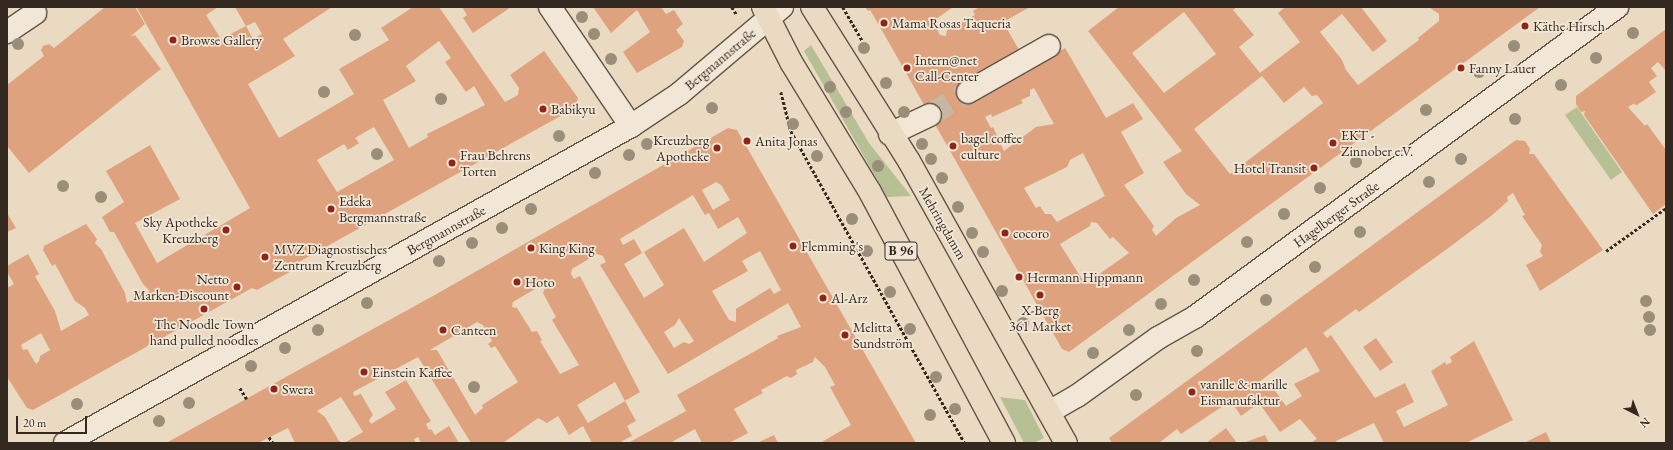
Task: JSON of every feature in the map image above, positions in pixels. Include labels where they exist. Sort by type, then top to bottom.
[{"type":"main road","name":"Mehringdamm","points":[[812,7],[890,134],[909,161],[1066,443]]},
{"type":"main road","name":"B 96","points":[[771,11],[791,62],[870,192],[1004,443]]},
{"type":"street","points":[[550,7],[631,126]]},
{"type":"street","name":"Hagelberger Straße","points":[[1049,412],[1077,396],[1158,338],[1195,317],[1617,7]]},
{"type":"street","name":"Bergmannstraße","points":[[65,443],[631,126],[679,94],[771,11]]},
{"type":"street","points":[[7,32],[35,13]]},
{"type":"street","points":[[968,92],[1049,46]]},
{"type":"street","points":[[890,134],[930,115]]},
{"type":"path","points":[[843,7],[847,14]]},
{"type":"path","points":[[779,86],[791,131],[965,443]]},
{"type":"path","points":[[1606,252],[1666,208]]},
{"type":"path","points":[[240,388],[247,399]]},
{"type":"path","points":[[269,437],[273,443]]},
{"type":"green space","points":[[811,45],[869,143],[911,196],[887,197],[804,51]]},
{"type":"green space","points":[[1577,107],[1622,172],[1611,180],[1565,115]]},
{"type":"green space","points":[[1000,397],[1025,400],[1044,438],[1034,443],[1024,443]]},
{"type":"building","points":[[105,7],[135,7],[145,24],[130,37],[135,35],[161,69],[29,173],[7,146],[7,85],[44,56],[41,50],[43,46],[49,44],[54,48]]},
{"type":"building","points":[[218,7],[206,15],[221,39],[246,26],[235,7],[332,7],[283,39],[295,56],[248,84],[279,138],[354,94],[339,69],[389,40],[381,28],[413,7],[439,7],[505,102],[518,95],[519,88],[510,75],[544,51],[578,98],[575,108],[297,263],[297,268],[257,290],[252,288],[33,410],[27,408],[7,377],[7,288],[14,284],[7,272],[7,266],[28,254],[39,274],[35,276],[55,311],[61,331],[89,315],[85,308],[75,301],[55,264],[52,266],[43,250],[44,246],[86,224],[97,239],[95,243],[101,249],[125,293],[127,303],[132,300],[133,295],[140,291],[145,293],[150,291],[143,284],[114,232],[110,232],[102,217],[124,202],[106,171],[150,145],[180,199],[135,223],[157,263],[250,208],[137,8]],"holes":[[[255,22],[262,34],[253,39],[246,26]],[[439,41],[451,58],[445,62],[466,92],[474,86],[485,105],[427,134],[428,137],[409,148],[383,100],[416,81],[406,66]],[[374,127],[394,160],[337,192],[317,160],[344,144],[348,150],[359,143],[355,138]],[[41,333],[50,350],[40,356],[39,361],[36,364],[27,349],[23,350],[21,345]]]},
{"type":"building","points":[[462,7],[511,7],[473,33],[463,18],[467,15]]},
{"type":"building","points":[[593,7],[661,7],[666,14],[674,10],[683,24],[676,30],[684,41],[682,47],[637,73],[623,52],[650,32],[637,10],[611,33]]},
{"type":"building","points":[[865,7],[953,7],[936,19],[931,18],[940,35],[946,36],[947,30],[975,15],[973,11],[979,7],[1030,7],[1003,22],[1022,55],[973,100],[1065,48],[1106,118],[1133,103],[1143,119],[1121,132],[1144,173],[1124,185],[1154,226],[1152,230],[1156,236],[1176,218],[1200,205],[1186,194],[1163,162],[1182,151],[1088,31],[1119,7],[1237,7],[1233,10],[1254,35],[1239,47],[1260,73],[1300,42],[1278,13],[1285,7],[1361,7],[1387,41],[1373,52],[1342,14],[1320,32],[1342,60],[1346,70],[1358,85],[1419,40],[1418,38],[1439,21],[1439,14],[1429,7],[1540,7],[1069,352],[1062,349],[884,34],[870,10],[868,11]],"holes":[[[1184,12],[1216,54],[1164,93],[1132,53]],[[1262,76],[1284,103],[1304,87],[1312,96],[1317,95],[1323,103],[1230,174],[1194,129]],[[1034,88],[1054,124],[1036,127],[1004,151],[993,127],[991,128],[985,117],[991,114],[992,117],[1023,103],[1021,100],[1030,96],[1030,90]],[[1083,153],[1105,196],[1057,222],[1051,214],[1045,214],[1040,206],[1036,208],[1024,188],[1067,167],[1070,160]],[[1091,222],[1097,223],[1110,239],[1113,237],[1129,253],[1088,282],[1082,279],[1060,244],[1090,226]]]},
{"type":"building","points":[[1666,29],[1666,71],[1658,62],[1651,68],[1657,76],[1649,82],[1656,92],[1637,105],[1633,104],[1628,107],[1645,126],[1647,124],[1666,150],[1666,204],[1653,214],[1584,115],[1585,111],[1581,112],[1576,104],[1576,96]]},
{"type":"building","points":[[728,128],[737,130],[916,443],[820,443],[851,425],[830,387],[835,385],[825,367],[815,357],[813,362],[796,370],[797,374],[791,378],[787,376],[761,390],[763,393],[734,409],[748,433],[729,443],[702,443],[695,429],[670,443],[628,443],[686,411],[677,395],[778,338],[777,336],[801,327],[788,303],[668,374],[600,265],[606,262],[603,256],[597,254],[572,269],[571,274],[574,279],[580,276],[640,392],[625,401],[636,421],[627,426],[632,436],[622,441],[623,443],[592,443],[583,426],[569,435],[558,416],[547,423],[538,418],[503,443],[471,443],[418,357],[353,392],[354,396],[361,394],[373,415],[369,420],[371,424],[396,409],[385,392],[406,380],[431,421],[426,424],[429,430],[431,429],[435,435],[449,426],[459,443],[421,443],[418,437],[414,439],[416,443],[344,443],[295,443],[288,428],[258,443],[166,443],[433,296]],"holes":[[[716,182],[721,185],[730,200],[713,210],[702,190]],[[693,195],[705,215],[709,213],[718,229],[738,217],[747,233],[704,262],[684,228],[644,252],[664,285],[644,298],[624,264],[642,253],[634,239],[623,245],[620,239]],[[760,251],[781,290],[774,294],[770,288],[736,309],[736,322],[729,320],[712,291],[748,271],[742,261]],[[540,286],[545,288],[543,293],[556,317],[552,320],[579,365],[560,374],[540,341],[542,340],[537,331],[532,332],[517,308],[512,307],[513,302]],[[679,318],[694,341],[689,344],[684,342],[674,348],[664,332],[675,325]],[[477,322],[483,325],[492,341],[488,344],[491,348],[495,346],[518,382],[482,405],[483,408],[475,415],[437,350],[430,350]],[[615,382],[625,401],[588,423],[577,405]],[[341,397],[363,432],[344,443],[339,441],[325,417],[317,411]]]},
{"type":"building","points":[[1516,140],[1525,141],[1530,149],[1529,154],[1534,154],[1603,250],[1540,291],[1526,265],[1543,256],[1540,252],[1542,245],[1522,216],[1525,215],[1513,193],[1507,197],[1508,201],[1491,216],[1447,249],[1359,312],[1356,309],[1323,333],[1327,338],[1331,335],[1375,398],[1405,383],[1414,402],[1396,411],[1404,427],[1448,405],[1431,371],[1445,362],[1446,365],[1452,362],[1450,357],[1474,341],[1513,420],[1466,443],[1384,443],[1374,423],[1336,441],[1337,443],[1310,443],[1317,439],[1300,419],[1280,432],[1259,403],[1241,416],[1235,407],[1238,402],[1235,398],[1181,434],[1177,429],[1159,443],[1112,443],[1109,438]],"holes":[[[1306,347],[1320,371],[1294,384],[1302,396],[1286,406],[1271,385],[1262,386],[1259,382]]]},
{"type":"building","points":[[7,213],[16,228],[7,232]]},
{"type":"building","points":[[1376,338],[1393,362],[1380,371],[1363,347]]},
{"type":"building","points":[[1226,428],[1237,443],[1206,443]]},
{"type":"building","points":[[1546,432],[1551,443],[1526,442]]},
{"type":"building","points":[[774,435],[778,443],[757,443]]},
{"type":"building","points":[[1265,435],[1269,443],[1243,443]]},
{"type":"tunnel","points":[[930,115],[968,92]]},
{"type":"place","name":"Mama Rosas Taqueria","points":[[884,23]]},
{"type":"place","name":"Käthe Hirsch","points":[[1525,26]]},
{"type":"place","name":"Browse Gallery","points":[[173,40]]},
{"type":"place","name":"Intern@net Call-Center","points":[[907,68]]},
{"type":"place","name":"Fanny Lauer","points":[[1461,68]]},
{"type":"place","name":"Babikyu","points":[[543,109]]},
{"type":"place","name":"Anita Jonas","points":[[747,141]]},
{"type":"place","name":"EKT - Zinnober e.V.","points":[[1333,143]]},
{"type":"place","name":"bagel coffee culture","points":[[953,146]]},
{"type":"place","name":"Kreuzberg Apotheke","points":[[717,148]]},
{"type":"place","name":"Frau Behrens Torten","points":[[452,163]]},
{"type":"place","name":"Hotel Transit","points":[[1314,168]]},
{"type":"place","name":"Edeka Bergmannstraße","points":[[331,209]]},
{"type":"place","name":"Sky Apotheke Kreuzberg","points":[[226,230]]},
{"type":"place","name":"cocoro","points":[[1005,233]]},
{"type":"place","name":"Flemming's","points":[[793,246]]},
{"type":"place","name":"King King","points":[[531,248]]},
{"type":"place","name":"MVZ Diagnostisches Zentrum Kreuzberg","points":[[265,257]]},
{"type":"place","name":"Hermann Hippmann","points":[[1019,277]]},
{"type":"place","name":"Hoto","points":[[517,282]]},
{"type":"place","name":"Netto Marken-Discount","points":[[237,287]]},
{"type":"place","name":"X-Berg 361 Market","points":[[1040,295]]},
{"type":"place","name":"Al-Arz","points":[[823,298]]},
{"type":"place","name":"The Noodle Town hand pulled noodles","points":[[204,309]]},
{"type":"place","name":"Canteen","points":[[443,330]]},
{"type":"place","name":"Melitta Sundström","points":[[845,335]]},
{"type":"place","name":"Einstein Kaffee","points":[[364,372]]},
{"type":"place","name":"Swera","points":[[274,389]]},
{"type":"place","name":"vanille & marille Eismanufaktur","points":[[1192,392]]}]
